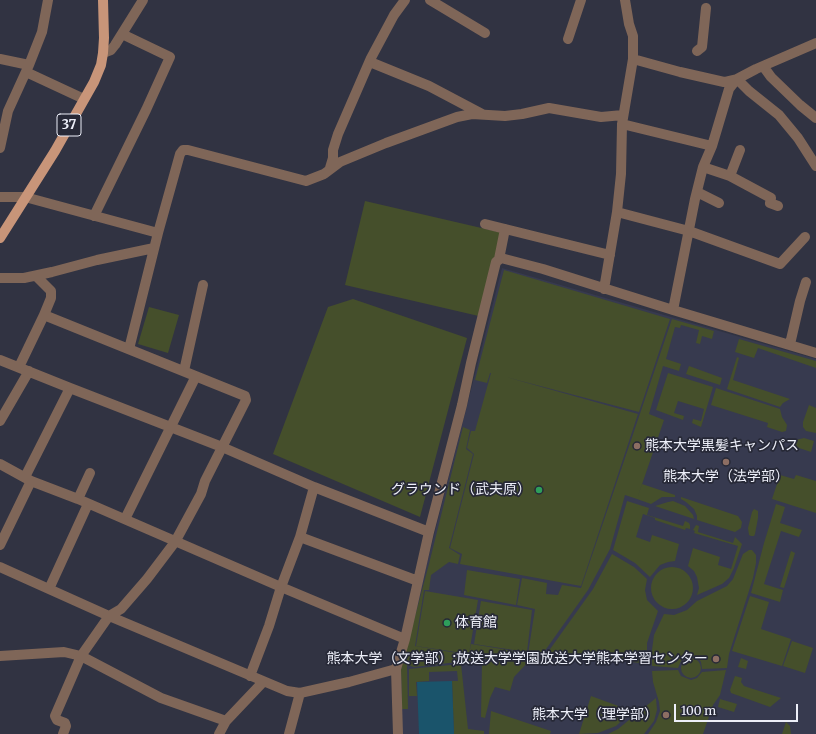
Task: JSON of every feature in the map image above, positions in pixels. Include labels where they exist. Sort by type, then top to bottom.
[{"type":"main road","name":"37","points":[[0,238],[55,151],[94,82],[101,65],[103,53],[103,0]]},
{"type":"street","points":[[0,148],[8,111],[42,32],[48,0]]},
{"type":"street","points":[[103,53],[116,45],[143,0]]},
{"type":"street","points":[[330,168],[333,158],[333,150],[338,134],[382,36],[404,0]]},
{"type":"street","points":[[430,0],[486,33]]},
{"type":"street","points":[[568,39],[581,0]]},
{"type":"street","points":[[604,289],[617,212],[621,174],[623,120],[633,59],[633,36],[629,24],[625,0]]},
{"type":"street","points":[[697,51],[702,47],[706,8]]},
{"type":"street","points":[[94,216],[170,57],[122,34]]},
{"type":"street","points":[[633,59],[724,82],[737,80],[763,66],[816,43]]},
{"type":"street","points":[[0,59],[27,69],[84,99]]},
{"type":"street","points":[[370,62],[429,86],[484,115]]},
{"type":"street","points":[[763,66],[771,77],[816,118]]},
{"type":"street","points":[[673,310],[697,192],[704,166],[712,146],[729,89],[737,80]]},
{"type":"street","points":[[737,80],[779,115],[798,138],[816,166]]},
{"type":"street","points":[[129,349],[158,233],[180,154],[183,150],[188,150],[306,181],[324,174],[340,162],[386,142],[457,117],[472,114],[505,116],[549,108],[623,120],[712,146]]},
{"type":"street","points":[[730,176],[740,150]]},
{"type":"street","points":[[704,166],[730,176],[771,198],[770,202],[778,206]]},
{"type":"street","points":[[697,192],[719,203]]},
{"type":"street","points":[[0,197],[25,197],[158,233]]},
{"type":"street","points":[[617,212],[689,231],[780,264],[805,236]]},
{"type":"street","points":[[485,224],[610,255]]},
{"type":"street","points":[[398,734],[396,669],[405,639],[429,532],[462,405],[496,262],[500,259],[505,229]]},
{"type":"street","points":[[0,278],[24,278],[36,276],[97,260],[154,248]]},
{"type":"street","points":[[500,259],[501,258],[543,269],[816,353]]},
{"type":"street","points":[[19,367],[51,298],[51,291],[36,276]]},
{"type":"street","points":[[790,344],[806,282]]},
{"type":"street","points":[[184,371],[203,285]]},
{"type":"street","points":[[44,315],[245,396],[246,400],[205,480],[201,494],[175,542],[122,609],[108,616],[81,656],[55,716],[57,720],[64,723],[66,726],[63,734]]},
{"type":"street","points":[[0,360],[222,447],[314,487],[429,532]]},
{"type":"street","points":[[0,421],[29,371]]},
{"type":"street","points":[[125,519],[196,376]]},
{"type":"street","points":[[0,545],[28,479],[70,388]]},
{"type":"street","points":[[0,464],[28,479],[405,639]]},
{"type":"street","points":[[78,499],[90,473]]},
{"type":"street","points":[[250,676],[300,537],[314,487]]},
{"type":"street","points":[[49,589],[88,504]]},
{"type":"street","points":[[300,537],[418,580]]},
{"type":"street","points":[[0,567],[108,616],[286,691],[300,693],[349,682],[396,669]]},
{"type":"street","points":[[0,656],[64,652],[81,656],[161,698],[226,721]]},
{"type":"street","points":[[219,734],[226,721],[263,682]]},
{"type":"street","points":[[289,734],[300,693]]},
{"type":"shaded area","name":"熊本大学黒髪キャンパス","points":[[502,268],[816,359],[816,734],[402,734],[400,669]]},
{"type":"shaded area","points":[[452,681],[454,734],[419,734],[417,682]]},
{"type":"green space","points":[[365,201],[503,233],[483,317],[345,285]]},
{"type":"green space","name":"グラウンド（武夫原）","points":[[504,270],[670,319],[639,412],[506,377],[638,414],[581,586],[460,564],[462,554],[450,548],[474,454],[467,448],[469,439],[471,431],[475,431],[491,373],[487,383],[475,380]]},
{"type":"green space","points":[[353,299],[467,338],[420,517],[273,454],[328,307]]},
{"type":"green space","points":[[149,307],[179,315],[168,353],[138,344]]},
{"type":"green space","points":[[672,319],[714,331],[712,339],[702,336],[700,344],[696,343],[699,330],[681,325],[680,328],[675,327],[666,359],[681,364],[679,371],[663,366],[649,414],[664,420],[637,499],[625,495],[610,549],[588,590],[544,652],[528,654],[535,609],[517,605],[522,578],[547,583],[546,594],[558,595],[562,585],[581,588]]},
{"type":"green space","points":[[739,339],[816,361],[816,368],[758,348],[754,358],[735,352]]},
{"type":"green space","points":[[737,357],[739,358],[733,380],[790,399],[783,403],[780,407],[727,389]]},
{"type":"green space","points":[[689,366],[722,378],[720,385],[686,374]]},
{"type":"green space","points":[[668,373],[713,387],[701,427],[692,423],[693,419],[701,421],[704,409],[678,401],[674,413],[684,416],[683,420],[656,410]]},
{"type":"green space","points":[[716,388],[780,409],[782,417],[787,425],[786,431],[782,432],[767,427],[768,423],[711,405]]},
{"type":"green space","points":[[809,405],[816,408],[816,433],[806,431],[803,427],[803,422]]},
{"type":"green space","points":[[463,427],[470,430],[466,449],[473,454],[449,548],[460,555],[458,564],[449,562],[431,575],[429,590],[424,590],[415,646],[469,655],[471,644],[527,654],[414,667],[407,665],[408,709],[402,709],[401,669]]},
{"type":"green space","points":[[804,438],[814,441],[811,452],[793,446],[796,440]]},
{"type":"green space","points":[[780,475],[794,479],[796,475],[816,481],[816,513],[772,499]]},
{"type":"green space","points":[[642,484],[675,495],[675,497],[662,497],[651,504],[637,499]]},
{"type":"green space","points":[[681,497],[738,516],[742,522],[741,528],[735,532],[697,520],[694,509],[681,499]]},
{"type":"green space","points":[[627,501],[649,508],[647,515],[683,526],[685,521],[690,525],[690,529],[686,528],[685,530],[655,520],[655,518],[643,514],[636,537],[650,542],[652,535],[679,544],[675,561],[660,565],[650,577],[635,563],[613,550]]},
{"type":"green space","points":[[673,501],[685,506],[693,515],[694,519],[655,506]]},
{"type":"green space","points":[[776,504],[785,507],[780,523],[802,530],[799,537],[781,531],[764,584],[783,590],[780,602],[751,593]]},
{"type":"green space","points":[[754,509],[758,511],[758,518],[755,534],[754,536],[751,536],[749,535],[748,528]]},
{"type":"green space","points":[[696,525],[699,526],[698,532],[733,543],[735,537],[742,544],[729,578],[722,584],[697,595],[699,588],[697,577],[694,571],[688,566],[693,548],[720,557],[718,565],[731,569],[738,546],[694,533],[695,531],[693,530]]},
{"type":"green space","points":[[749,550],[752,550],[756,555],[756,563],[753,578],[729,654],[727,668],[702,669],[701,662],[694,656],[689,656],[682,659],[678,668],[652,666],[654,635],[664,614],[674,615],[687,610],[697,601],[727,586],[733,579],[743,554]]},
{"type":"green space","points":[[791,551],[795,553],[784,588],[780,587]]},
{"type":"green space","points":[[612,554],[634,567],[647,579],[645,590],[647,600],[658,611],[647,643],[647,664],[548,652],[593,589]]},
{"type":"green space","points":[[672,567],[687,573],[693,588],[687,603],[672,609],[657,603],[651,588],[657,573]]},
{"type":"green space","name":"体育館","points":[[467,570],[520,579],[516,605],[464,595]]},
{"type":"green space","name":"体育館","points":[[425,591],[478,600],[469,654],[416,646]]},
{"type":"green space","points":[[750,596],[769,602],[761,629],[791,639],[782,666],[732,651]]},
{"type":"green space","name":"体育館","points":[[481,601],[532,610],[527,652],[474,644]]},
{"type":"green space","points":[[792,641],[813,648],[805,673],[783,666]]},
{"type":"green space","points":[[544,657],[530,660],[514,677],[510,691],[495,687],[490,698],[485,718],[481,717],[482,662]]},
{"type":"green space","points":[[691,658],[698,661],[701,668],[698,675],[691,678],[684,675],[681,668],[684,661]]},
{"type":"green space","points":[[741,658],[748,661],[746,669],[738,667]]},
{"type":"green space","points":[[461,664],[468,729],[484,731],[484,734],[454,734],[452,681],[458,681],[457,671],[429,672],[429,681],[416,682],[417,696],[409,696],[409,669]]},
{"type":"green space","points":[[678,670],[681,676],[691,680],[697,678],[702,672],[726,670],[720,695],[713,705],[703,734],[648,734],[656,722],[660,711],[652,671]]},
{"type":"green space","points":[[735,676],[742,678],[741,682],[744,686],[781,698],[770,707],[731,693],[730,690]]},
{"type":"green space","points":[[591,696],[632,711],[616,726],[598,733],[579,734]]},
{"type":"green space","points":[[656,698],[657,710],[654,721],[644,734],[608,734],[618,729]]},
{"type":"green space","points":[[720,699],[737,704],[734,712],[718,707]]},
{"type":"green space","points":[[491,711],[551,731],[550,734],[489,734]]},
{"type":"green space","points":[[786,722],[790,726],[791,734],[782,734]]},
{"type":"place","name":"熊本大学黒髪キャンパス","points":[[637,446]]},
{"type":"place","name":"熊本大学（法学部）","points":[[726,462]]},
{"type":"place","name":"グラウンド（武夫原）","points":[[539,490]]},
{"type":"place","name":"体育館","points":[[447,623]]},
{"type":"place","name":"熊本大学（文学部）;放送大学学園放送大学熊本学習センター","points":[[716,659]]},
{"type":"place","name":"熊本大学（理学部）","points":[[666,715]]}]
